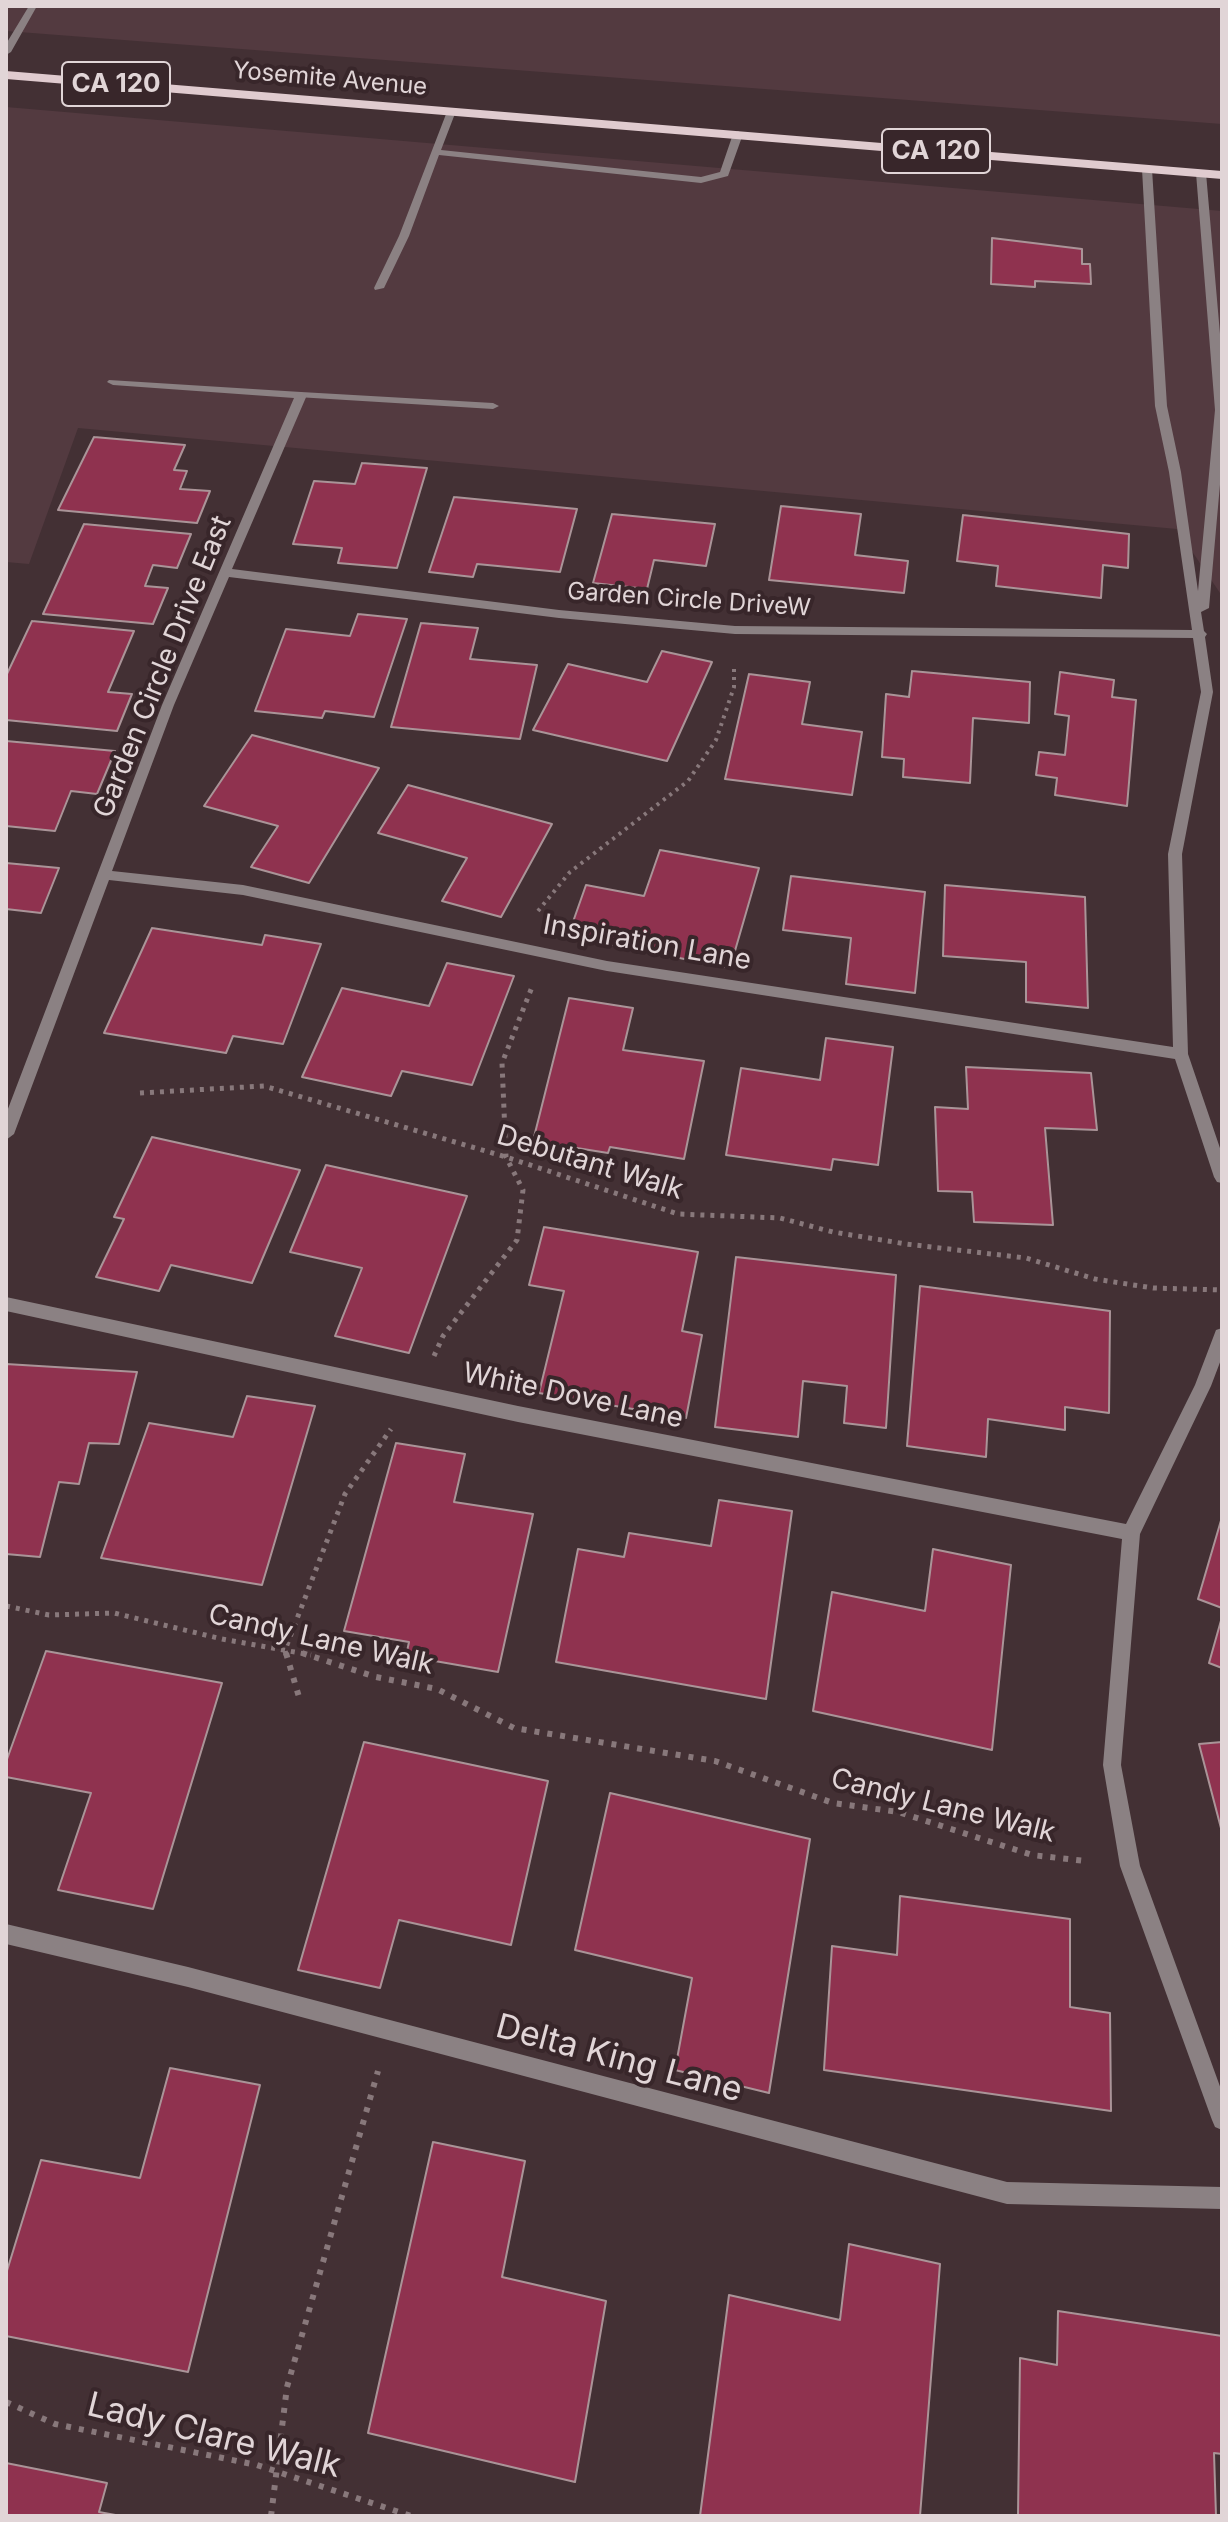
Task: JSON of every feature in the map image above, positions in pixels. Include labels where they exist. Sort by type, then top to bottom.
[{"type":"main road","name":"Yosemite Avenue","points":[[6,75],[738,134]]},
{"type":"main road","name":"CA 120","points":[[738,134],[1222,175]]},
{"type":"street","points":[[6,52],[33,6]]},
{"type":"street","points":[[379,288],[404,236],[451,111]]},
{"type":"street","points":[[436,152],[701,180],[724,174],[738,134]]},
{"type":"street","points":[[1147,169],[1161,406],[1201,634],[1207,692],[1175,854],[1181,1054],[1222,1177]]},
{"type":"street","points":[[1201,173],[1221,410],[1201,634]]},
{"type":"street","points":[[113,382],[493,406]]},
{"type":"street","name":"Garden Circle Drive East","points":[[6,1134],[168,705],[301,395]]},
{"type":"street","name":"Garden Circle DriveW","points":[[224,572],[559,614],[735,630],[1201,634]]},
{"type":"street","name":"Inspiration Lane","points":[[106,875],[243,890],[607,966],[1181,1054]]},
{"type":"street","name":"White Dove Lane","points":[[6,1304],[418,1390],[518,1414],[1131,1533]]},
{"type":"street","points":[[1222,1335],[1203,1386],[1131,1533],[1112,1765],[1130,1866],[1222,2120]]},
{"type":"street","name":"Delta King Lane","points":[[6,1934],[188,1977],[1007,2193],[1222,2198]]},
{"type":"path","points":[[516,945],[570,872],[625,833],[688,781],[716,740],[734,687],[735,630]]},
{"type":"path","points":[[299,1697],[285,1650],[345,1494],[418,1390],[443,1336],[517,1240],[523,1190],[506,1157],[502,1063],[546,952]]},
{"type":"path","name":"Debutant Walk","points":[[140,1093],[264,1086],[506,1157],[678,1214],[780,1218],[833,1232],[906,1244],[1026,1258],[1095,1279],[1153,1288],[1222,1290]]},
{"type":"path","name":"Candy Lane Walk","points":[[6,1606],[49,1615],[114,1613],[309,1654],[376,1677],[437,1689],[514,1728],[715,1761],[833,1803],[898,1812],[1032,1855],[1130,1866]]},
{"type":"path","points":[[271,2516],[279,2471],[287,2387],[390,2032]]},
{"type":"path","name":"Lady Clare Walk","points":[[6,2402],[55,2424],[279,2471],[411,2516]]},
{"type":"shaded area","points":[[6,6],[1222,6],[1222,124],[6,31]]},
{"type":"shaded area","points":[[6,107],[1222,211],[1222,596],[1177,529],[78,428],[29,564],[6,562]]},
{"type":"building","points":[[992,238],[1082,249],[1082,264],[1090,264],[1091,284],[1035,281],[1035,287],[991,284]]},
{"type":"building","points":[[94,437],[185,445],[174,470],[187,471],[180,489],[210,491],[197,523],[58,510]]},
{"type":"building","points":[[362,463],[427,468],[397,568],[338,563],[342,548],[293,544],[314,481],[355,484]]},
{"type":"building","points":[[454,497],[577,509],[560,572],[477,564],[473,577],[429,572]]},
{"type":"building","points":[[781,506],[861,514],[855,555],[908,561],[904,593],[769,580]]},
{"type":"building","points":[[612,514],[715,524],[706,566],[654,560],[647,589],[593,583]]},
{"type":"building","points":[[963,515],[1129,534],[1128,568],[1103,565],[1101,598],[996,586],[998,566],[957,561]]},
{"type":"building","points":[[84,524],[191,534],[177,568],[153,565],[145,586],[168,588],[153,624],[43,614]]},
{"type":"building","points":[[358,614],[407,619],[374,717],[325,711],[322,718],[255,711],[286,629],[350,636]]},
{"type":"building","points":[[32,621],[134,631],[108,692],[132,694],[117,731],[6,720],[6,676]]},
{"type":"building","points":[[421,623],[478,628],[470,659],[537,665],[520,739],[391,727]]},
{"type":"building","points":[[662,651],[712,662],[667,761],[533,730],[568,664],[647,682]]},
{"type":"building","points":[[912,671],[1030,682],[1029,723],[973,718],[970,783],[903,777],[904,759],[882,757],[886,694],[909,697]]},
{"type":"building","points":[[1060,672],[1114,680],[1112,697],[1136,700],[1127,806],[1055,795],[1057,778],[1036,775],[1039,752],[1065,755],[1069,716],[1055,714]]},
{"type":"building","points":[[749,674],[810,682],[802,724],[862,732],[852,795],[725,779]]},
{"type":"building","points":[[252,735],[379,768],[309,883],[251,867],[278,826],[204,806]]},
{"type":"building","points":[[6,741],[115,751],[97,794],[71,791],[55,831],[6,826]]},
{"type":"building","points":[[408,785],[552,824],[501,917],[442,901],[467,858],[378,833]]},
{"type":"building","points":[[660,850],[759,868],[730,968],[568,936],[586,885],[644,896]]},
{"type":"building","points":[[6,863],[59,868],[41,913],[6,909]]},
{"type":"building","points":[[791,876],[925,892],[915,993],[846,984],[851,938],[783,930]]},
{"type":"building","points":[[945,885],[1085,897],[1088,1008],[1026,1002],[1026,962],[943,956]]},
{"type":"building","points":[[152,928],[262,945],[265,935],[321,944],[283,1044],[233,1036],[226,1053],[104,1033]]},
{"type":"building","points":[[447,963],[514,976],[472,1085],[402,1071],[391,1096],[302,1077],[342,988],[429,1006]]},
{"type":"building","points":[[569,998],[633,1008],[623,1050],[704,1061],[684,1159],[610,1147],[608,1153],[533,1141]]},
{"type":"building","points":[[826,1038],[893,1047],[878,1165],[833,1159],[831,1170],[726,1155],[741,1068],[820,1080]]},
{"type":"building","points":[[966,1067],[1091,1073],[1097,1130],[1045,1128],[1053,1225],[974,1222],[972,1192],[938,1191],[935,1107],[968,1109]]},
{"type":"building","points":[[152,1137],[300,1170],[252,1283],[171,1265],[159,1291],[96,1277],[124,1219],[114,1217]]},
{"type":"building","points":[[326,1165],[467,1196],[409,1353],[335,1336],[362,1268],[290,1252]]},
{"type":"building","points":[[544,1227],[698,1252],[682,1331],[702,1335],[686,1418],[539,1393],[564,1291],[529,1285]]},
{"type":"building","points":[[736,1257],[896,1275],[886,1428],[844,1423],[847,1386],[803,1381],[798,1437],[715,1427]]},
{"type":"building","points":[[920,1286],[1110,1311],[1109,1413],[1065,1407],[1065,1430],[988,1419],[986,1457],[907,1446]]},
{"type":"building","points":[[6,1364],[137,1372],[119,1444],[89,1443],[79,1484],[59,1482],[40,1557],[6,1554]]},
{"type":"building","points":[[247,1396],[315,1406],[262,1585],[101,1558],[149,1423],[233,1437]]},
{"type":"building","points":[[396,1443],[465,1454],[454,1502],[533,1514],[498,1672],[406,1656],[409,1642],[344,1631]]},
{"type":"building","points":[[719,1500],[792,1511],[766,1699],[556,1662],[578,1549],[624,1557],[629,1533],[711,1546]]},
{"type":"building","points":[[1222,1517],[1222,1608],[1198,1599]]},
{"type":"building","points":[[933,1549],[1011,1565],[992,1750],[813,1711],[832,1592],[925,1611]]},
{"type":"building","points":[[1222,1617],[1222,1668],[1209,1663]]},
{"type":"building","points":[[46,1651],[222,1683],[153,1909],[58,1890],[91,1793],[6,1777],[6,1762]]},
{"type":"building","points":[[364,1742],[548,1781],[511,1945],[399,1920],[380,1988],[298,1970]]},
{"type":"building","points":[[1222,1742],[1222,1832],[1199,1744]]},
{"type":"building","points":[[610,1793],[810,1839],[769,2093],[675,2070],[692,1978],[575,1950]]},
{"type":"building","points":[[900,1896],[1070,1919],[1070,2007],[1110,2013],[1111,2111],[824,2070],[832,1946],[897,1955]]},
{"type":"building","points":[[170,2068],[260,2085],[188,2372],[6,2336],[6,2274],[41,2160],[140,2178]]},
{"type":"building","points":[[433,2142],[525,2161],[502,2277],[606,2301],[575,2482],[368,2433]]},
{"type":"building","points":[[849,2244],[940,2264],[920,2516],[700,2516],[729,2295],[840,2320]]},
{"type":"building","points":[[1058,2311],[1222,2336],[1222,2454],[1214,2453],[1216,2516],[1018,2516],[1020,2358],[1057,2365]]},
{"type":"building","points":[[6,2463],[107,2483],[99,2512],[121,2516],[6,2516]]}]
